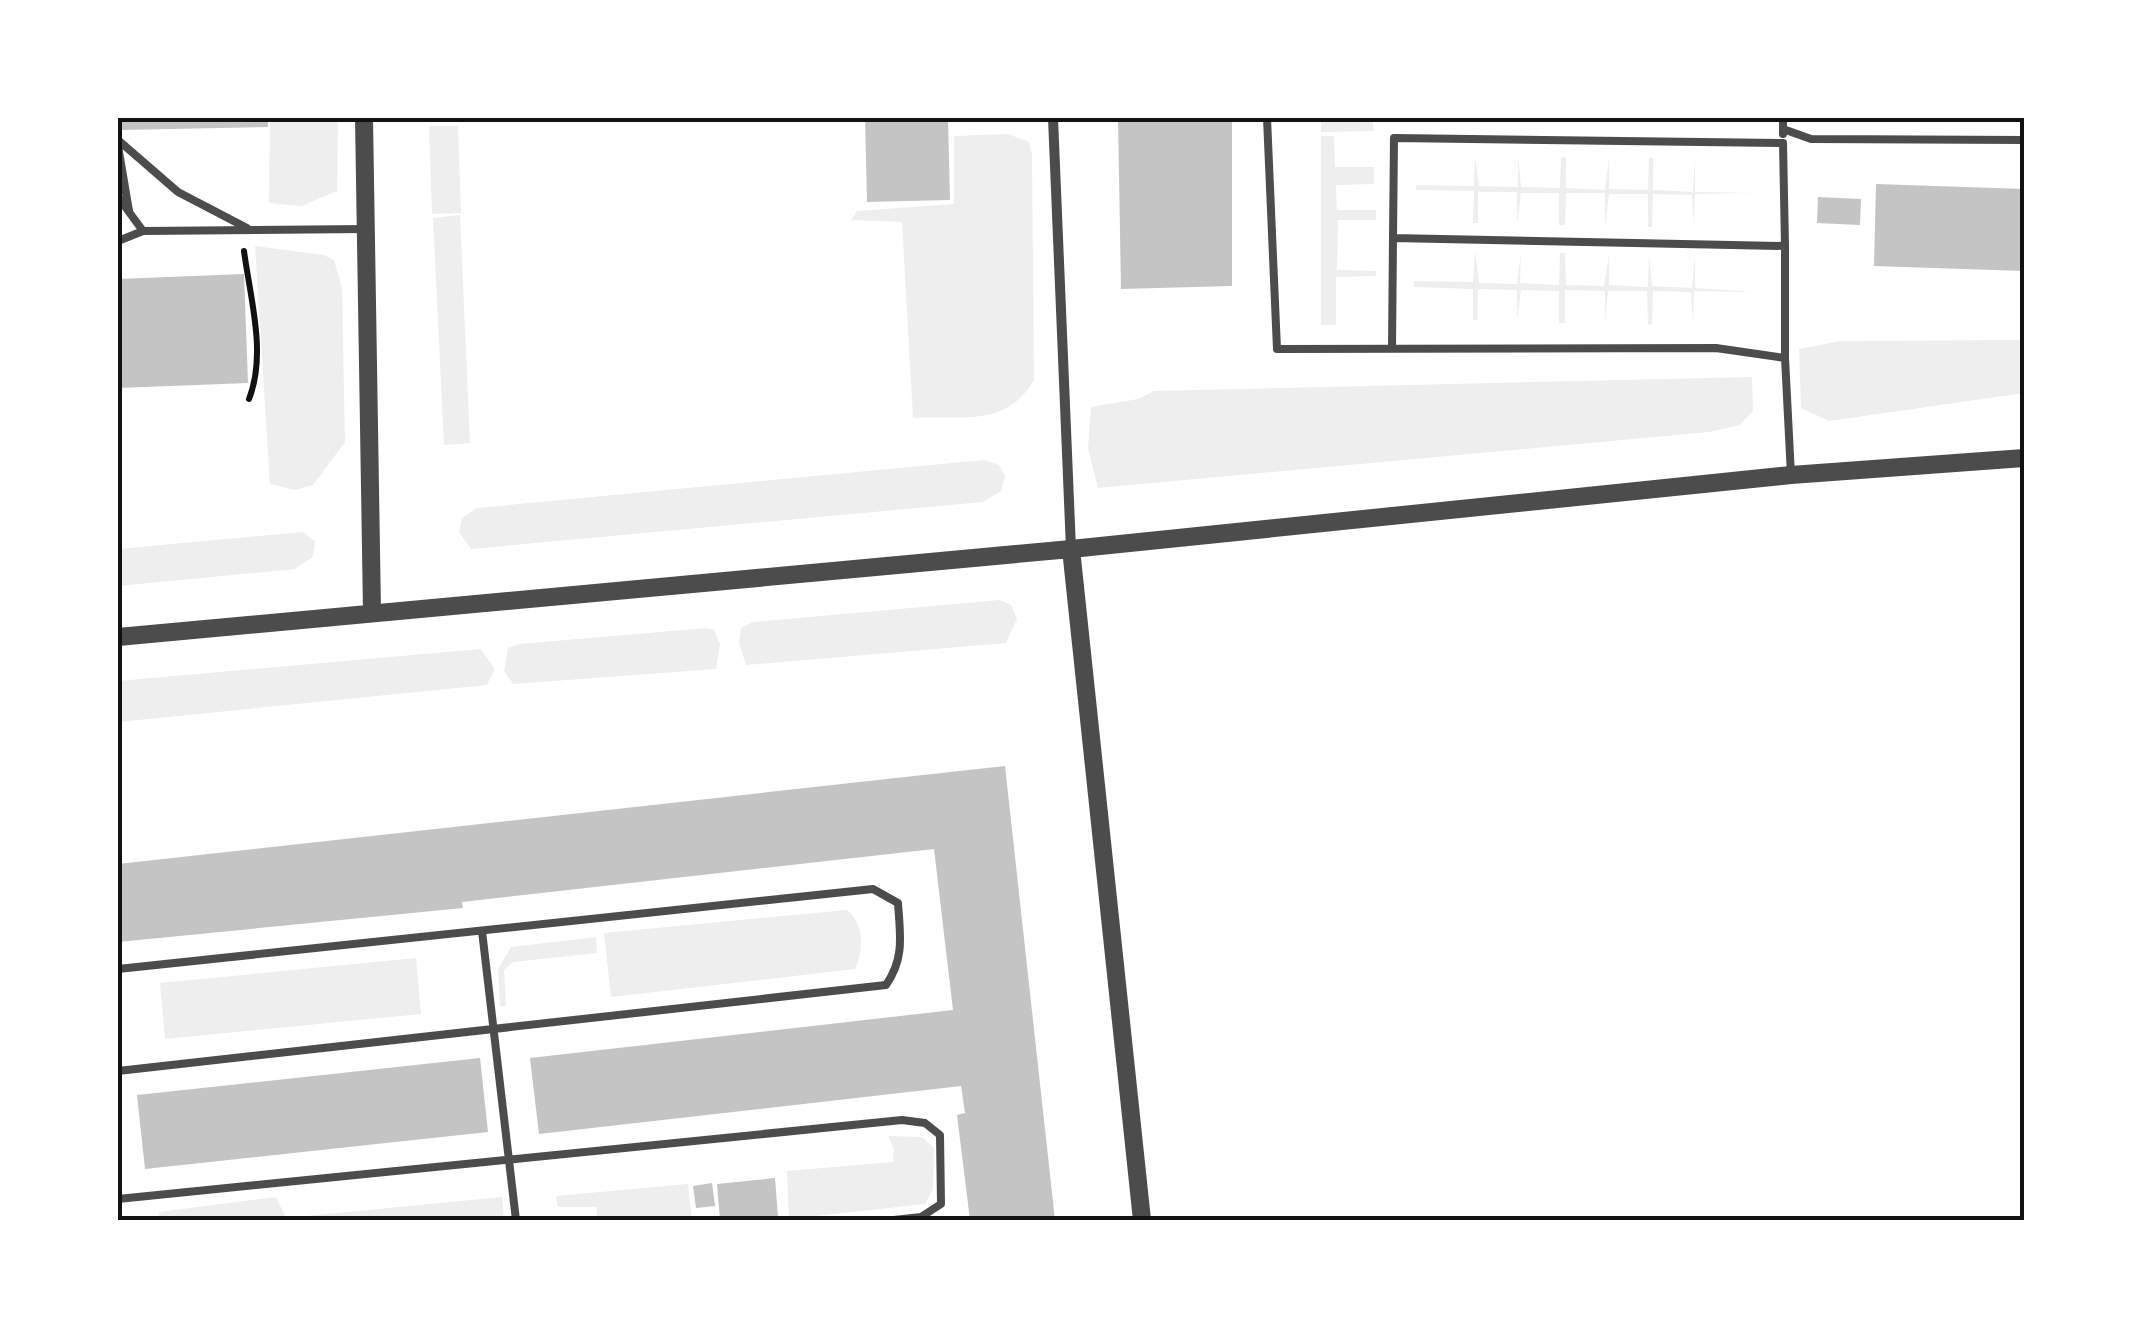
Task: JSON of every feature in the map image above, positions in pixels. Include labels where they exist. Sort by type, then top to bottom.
[{"type":"street","points":[[364,118],[372,611]]},
{"type":"street","points":[[1052,118],[1071,549],[1142,1220]]},
{"type":"street","points":[[118,637],[1071,549],[1791,476],[2024,458]]},
{"type":"lane","points":[[1267,118],[1277,349],[1716,348],[1785,358]]},
{"type":"lane","points":[[1783,118],[1785,358],[1791,476]]},
{"type":"lane","points":[[1783,129],[1811,139],[2024,140]]},
{"type":"lane","points":[[1392,349],[1394,138],[1782,144]]},
{"type":"lane","points":[[118,143],[178,192],[246,230]]},
{"type":"lane","points":[[118,143],[129,211]]},
{"type":"lane","points":[[118,197],[142,231]]},
{"type":"lane","points":[[118,241],[142,231],[365,228]]},
{"type":"lane","points":[[1393,238],[1786,246]]},
{"type":"lane","points":[[118,970],[873,889],[898,904],[902,950],[897,970],[886,985],[118,1071]]},
{"type":"lane","points":[[482,931],[516,1220]]},
{"type":"lane","points":[[118,1199],[902,1120],[925,1123],[940,1135],[941,1204],[922,1217],[894,1220]]},
{"type":"path","points":[[246,230],[256,382],[250,399]]},
{"type":"shaded area","points":[[270,118],[338,118],[337,191],[301,206],[269,203]]},
{"type":"shaded area","points":[[1321,118],[1372,118],[1374,131],[1321,132]]},
{"type":"shaded area","points":[[429,126],[458,126],[461,213],[432,214]]},
{"type":"shaded area","points":[[1008,134],[1029,142],[1032,155],[1034,380],[1023,395],[997,412],[913,418],[902,222],[851,220],[857,211],[954,204],[954,136]]},
{"type":"shaded area","points":[[1321,136],[1334,136],[1335,167],[1374,167],[1374,184],[1336,185],[1337,210],[1376,210],[1376,220],[1338,220],[1337,270],[1376,271],[1376,276],[1336,277],[1336,325],[1321,325]]},
{"type":"shaded area","points":[[1475,156],[1479,186],[1518,187],[1518,156],[1521,187],[1560,188],[1561,158],[1566,157],[1566,188],[1605,190],[1609,157],[1609,189],[1648,190],[1649,158],[1653,158],[1653,190],[1693,192],[1695,157],[1695,192],[1756,193],[1695,194],[1694,228],[1692,195],[1653,194],[1652,227],[1648,227],[1648,194],[1609,194],[1605,226],[1605,193],[1566,193],[1565,225],[1559,225],[1559,193],[1521,193],[1517,224],[1517,192],[1478,192],[1478,223],[1473,223],[1474,191],[1416,190],[1416,185],[1474,186]]},
{"type":"shaded area","points":[[460,215],[470,443],[444,445],[433,218]]},
{"type":"shaded area","points":[[255,246],[324,255],[334,260],[342,288],[345,442],[313,485],[295,490],[270,484]]},
{"type":"shaded area","points":[[1475,251],[1479,283],[1517,284],[1521,252],[1520,283],[1559,285],[1560,253],[1565,253],[1566,285],[1604,286],[1609,254],[1609,285],[1648,287],[1649,253],[1652,286],[1692,288],[1695,254],[1695,288],[1755,292],[1694,291],[1693,325],[1691,292],[1653,291],[1652,324],[1648,325],[1647,291],[1608,291],[1605,324],[1605,291],[1565,290],[1565,323],[1559,323],[1559,291],[1521,290],[1517,321],[1517,290],[1478,289],[1477,320],[1473,320],[1473,289],[1414,287],[1414,281],[1473,282]]},
{"type":"shaded area","points":[[2024,340],[2024,393],[1829,421],[1801,408],[1799,349],[1840,341]]},
{"type":"shaded area","points":[[1752,377],[1753,411],[1740,425],[1709,432],[1098,488],[1088,448],[1091,407],[1138,399],[1154,391]]},
{"type":"shaded area","points":[[984,460],[999,465],[1005,476],[1001,491],[983,502],[471,549],[459,532],[462,518],[477,508]]},
{"type":"shaded area","points":[[303,532],[315,541],[313,557],[295,569],[118,586],[118,549]]},
{"type":"shaded area","points":[[1000,600],[1011,605],[1017,619],[1006,643],[746,665],[739,643],[741,628],[753,622]]},
{"type":"shaded area","points":[[714,630],[720,644],[716,669],[513,684],[504,671],[508,648],[519,644]]},
{"type":"shaded area","points":[[481,649],[495,669],[487,685],[118,722],[118,681]]},
{"type":"shaded area","points":[[847,910],[857,922],[861,937],[855,969],[611,997],[604,933]]},
{"type":"shaded area","points":[[596,937],[597,953],[513,962],[504,970],[506,1006],[500,1006],[498,969],[511,947]]},
{"type":"shaded area","points":[[416,958],[421,1014],[165,1039],[160,983]]},
{"type":"shaded area","points":[[888,1136],[922,1137],[934,1148],[933,1189],[925,1204],[789,1219],[787,1171],[893,1162],[894,1149]]},
{"type":"shaded area","points":[[688,1184],[692,1220],[596,1220],[597,1207],[558,1207],[556,1196]]},
{"type":"shaded area","points":[[276,1197],[286,1218],[502,1197],[504,1220],[160,1220],[159,1212]]},
{"type":"building","points":[[122,118],[268,118],[268,127],[122,130]]},
{"type":"building","points":[[865,118],[948,118],[950,200],[867,202]]},
{"type":"building","points":[[1118,118],[1232,118],[1232,286],[1121,289]]},
{"type":"building","points":[[1876,184],[2024,189],[2024,271],[1874,266]]},
{"type":"building","points":[[1818,197],[1861,199],[1860,225],[1817,223]]},
{"type":"building","points":[[244,274],[248,383],[118,388],[118,279]]},
{"type":"building","points":[[1005,766],[1055,1220],[970,1220],[957,1115],[965,1113],[961,1086],[539,1134],[530,1058],[953,1010],[934,849],[462,902],[463,908],[118,942],[118,864]]},
{"type":"building","points":[[480,1058],[488,1132],[145,1169],[137,1095]]},
{"type":"building","points":[[775,1178],[778,1217],[720,1220],[717,1184]]},
{"type":"building","points":[[712,1183],[715,1206],[696,1208],[693,1186]]}]
